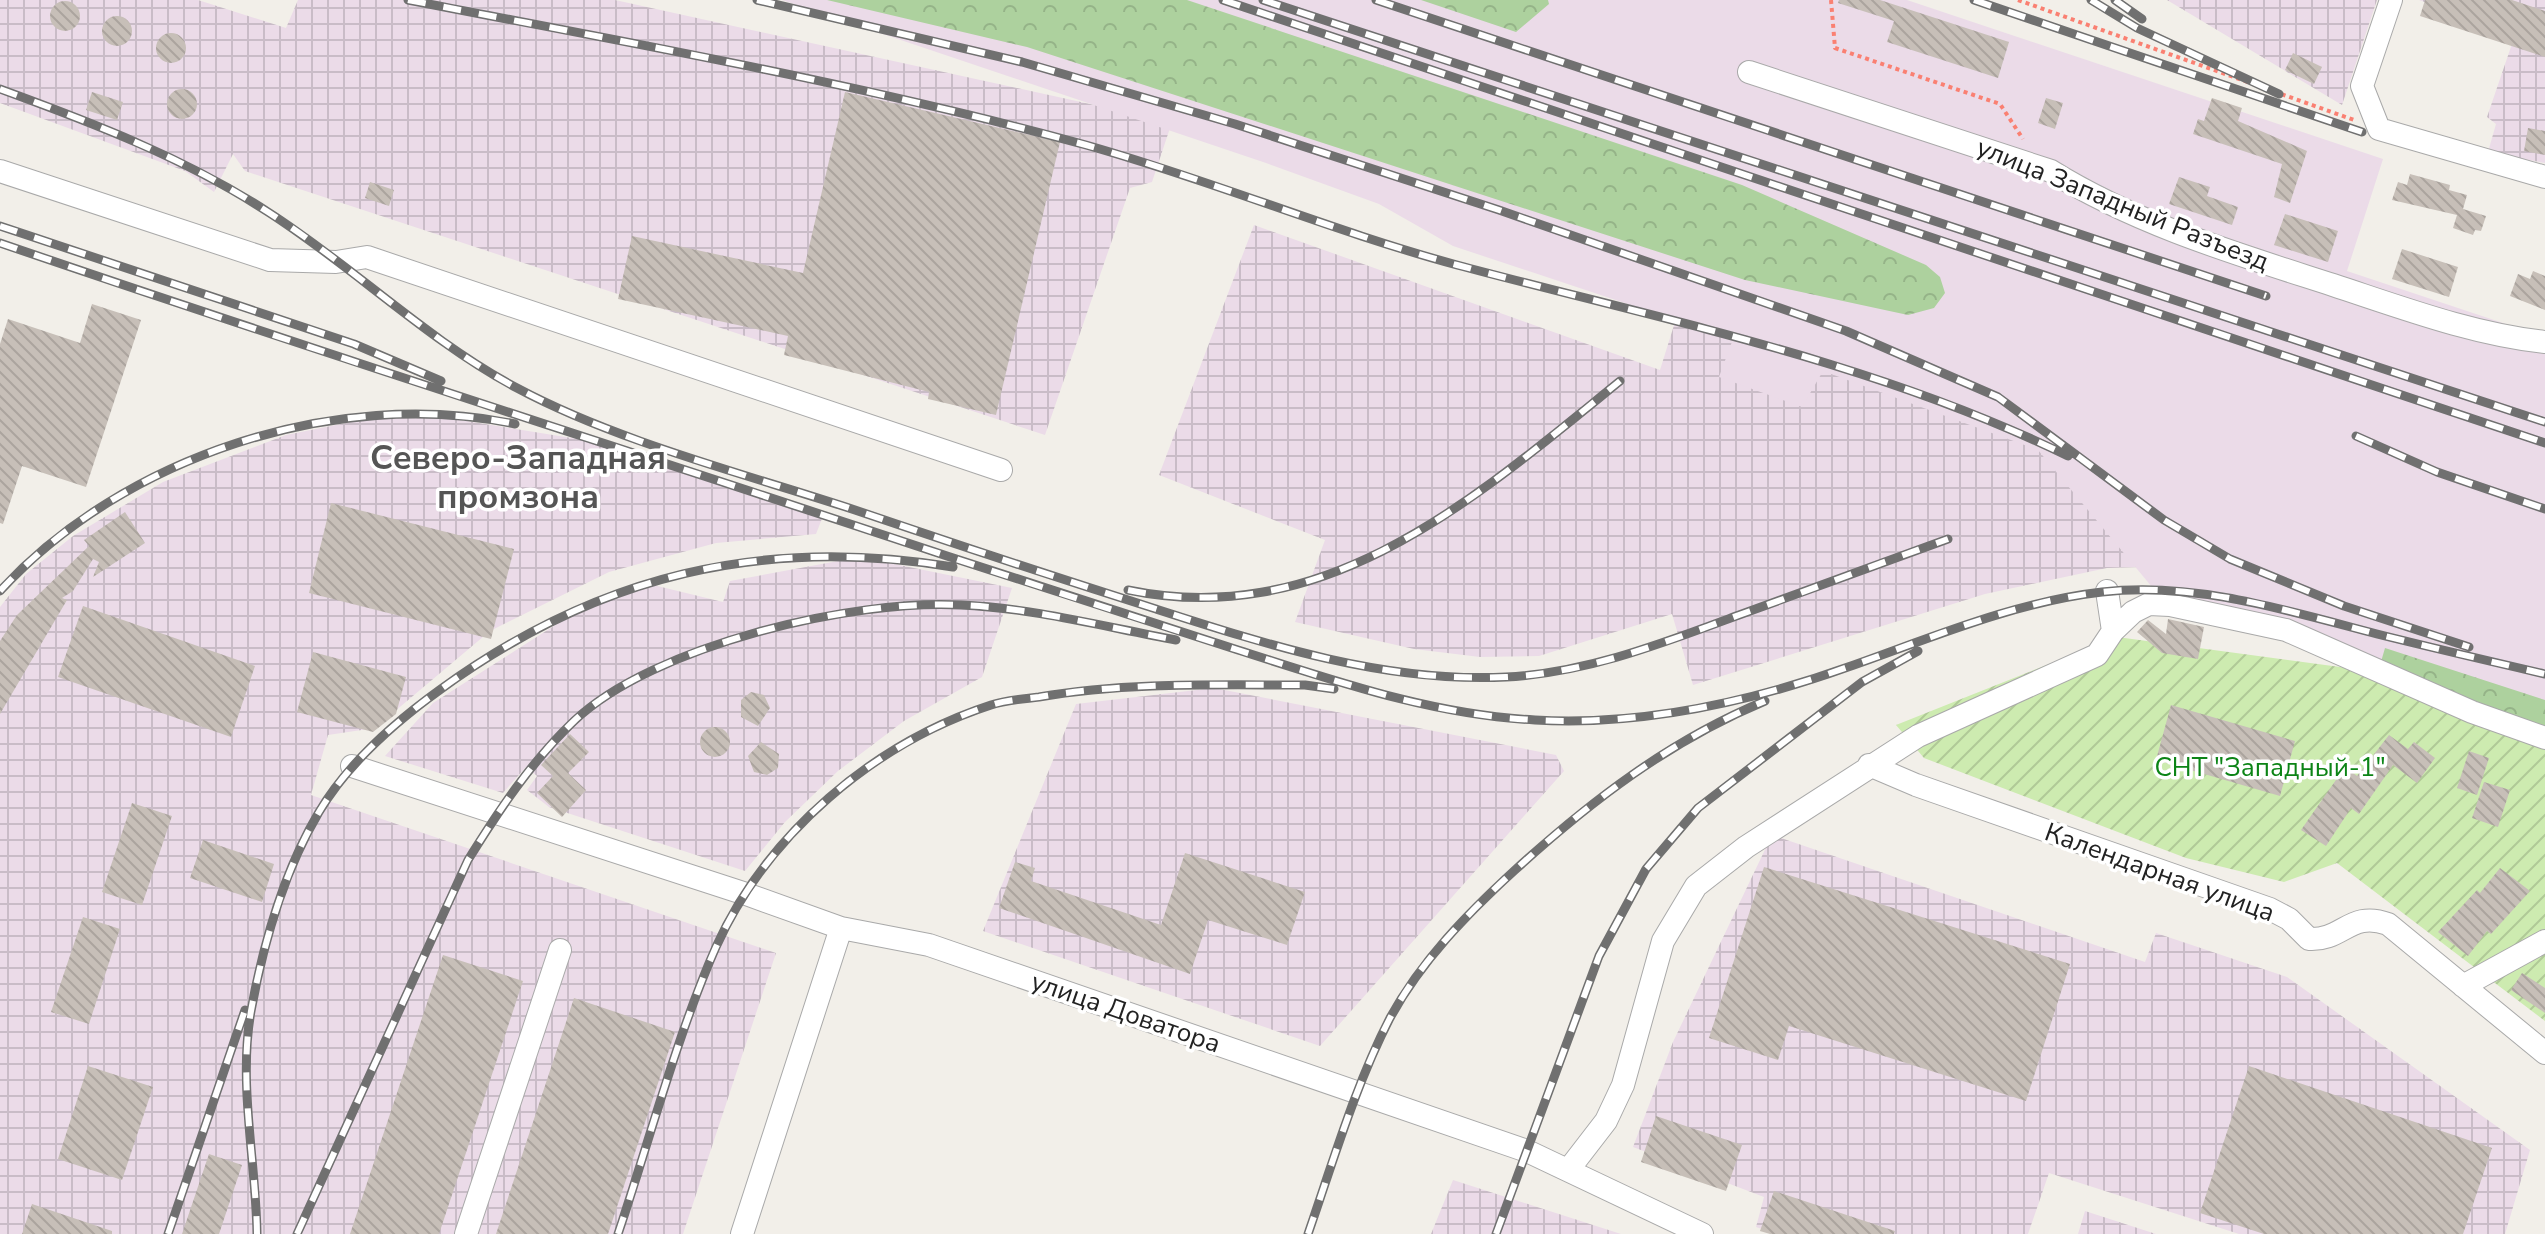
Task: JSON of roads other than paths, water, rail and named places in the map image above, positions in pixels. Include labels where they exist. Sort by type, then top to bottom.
[{"type":"street","points":[[2391,0],[2362,86],[2379,129],[2545,177]]},
{"type":"street","name":"улица Западный Разъезд","points":[[1749,72],[2051,171],[2095,198],[2205,243],[2470,330],[2545,342]]},
{"type":"street","points":[[0,171],[270,260],[336,262],[367,257],[1001,470]]},
{"type":"street","points":[[2107,591],[2113,631]]},
{"type":"street","points":[[1569,1169],[1606,1121],[1623,1085],[1663,941],[1696,886],[1746,847],[1869,765],[1932,729],[2083,664],[2097,655],[2113,631],[2133,612],[2149,604],[2170,605],[2286,630],[2472,712],[2545,738]]},
{"type":"street","name":"Календарная улица","points":[[1869,765],[1916,785],[2270,909],[2289,919],[2309,939],[2321,940],[2357,920],[2373,919],[2388,924],[2545,1053]]},
{"type":"street","name":"улица Доватора","points":[[352,766],[841,928],[929,945],[1527,1151],[1702,1234]]},
{"type":"street","points":[[742,1234],[841,928]]},
{"type":"street","points":[[2463,986],[2545,941]]},
{"type":"street","points":[[466,1234],[560,950]]},
{"type":"railway","points":[[408,0],[833,84],[1086,145],[1410,252],[1845,369],[1995,423],[2068,456]]},
{"type":"railway","points":[[757,0],[1022,62],[1235,124],[1499,210],[1846,331],[1998,397],[2164,520],[2230,559],[2344,606],[2469,647]]},
{"type":"railway","points":[[1223,0],[2545,443]]},
{"type":"railway","points":[[1263,0],[2545,422]]},
{"type":"railway","points":[[1376,0],[2266,296]]},
{"type":"railway","points":[[1974,0],[2362,132]]},
{"type":"railway","points":[[2091,0],[2137,28],[2279,94]]},
{"type":"railway","points":[[2115,0],[2142,19]]},
{"type":"railway","points":[[0,89],[138,143],[236,193],[300,233],[421,326],[484,369],[597,425],[683,456],[1198,623],[1328,659],[1416,674],[1461,677],[1506,677],[1566,670],[1653,646],[1948,539]]},
{"type":"railway","points":[[0,226],[354,344],[441,381]]},
{"type":"railway","points":[[0,243],[1129,615],[1385,695],[1459,711],[1497,717],[1575,721],[1694,709],[1811,680],[2005,612],[2069,597],[2137,590],[2206,594],[2241,600],[2545,674]]},
{"type":"railway","points":[[1128,590],[1200,598],[1269,591],[1333,572],[1395,544],[1454,509],[1620,381]]},
{"type":"railway","points":[[0,591],[50,544],[108,503],[170,469],[237,443],[306,425],[376,416],[447,415],[515,424]]},
{"type":"railway","points":[[2356,436],[2437,472],[2545,509]]},
{"type":"railway","points":[[257,1234],[246,1066],[251,1011],[262,960],[285,883],[307,835],[331,794],[374,744],[441,689],[500,650],[560,617],[622,592],[684,574],[748,562],[814,557],[883,559],[953,567]]},
{"type":"railway","points":[[297,1234],[468,860],[504,805],[544,753],[574,721],[609,694],[653,670],[703,649],[757,632],[812,619],[917,605],[961,605],[1042,614],[1176,640]]},
{"type":"railway","points":[[1496,1234],[1599,956],[1646,869],[1698,808],[1862,682],[1918,651]]},
{"type":"railway","points":[[618,1234],[664,1089],[716,947],[764,867],[795,831],[866,768],[948,722],[1009,701],[1072,692],[1171,685],[1305,685],[1334,689]]},
{"type":"railway","points":[[1308,1234],[1345,1124],[1377,1044],[1402,997],[1446,939],[1515,870],[1602,797],[1696,735],[1765,701]]},
{"type":"railway","points":[[168,1234],[245,1010]]},
{"type":"district","name":"Северо-Западная промзона","points":[[518,476]]},
{"type":"park label","name":"СНТ \"Западный-1\"","points":[[2270,767]]}]
